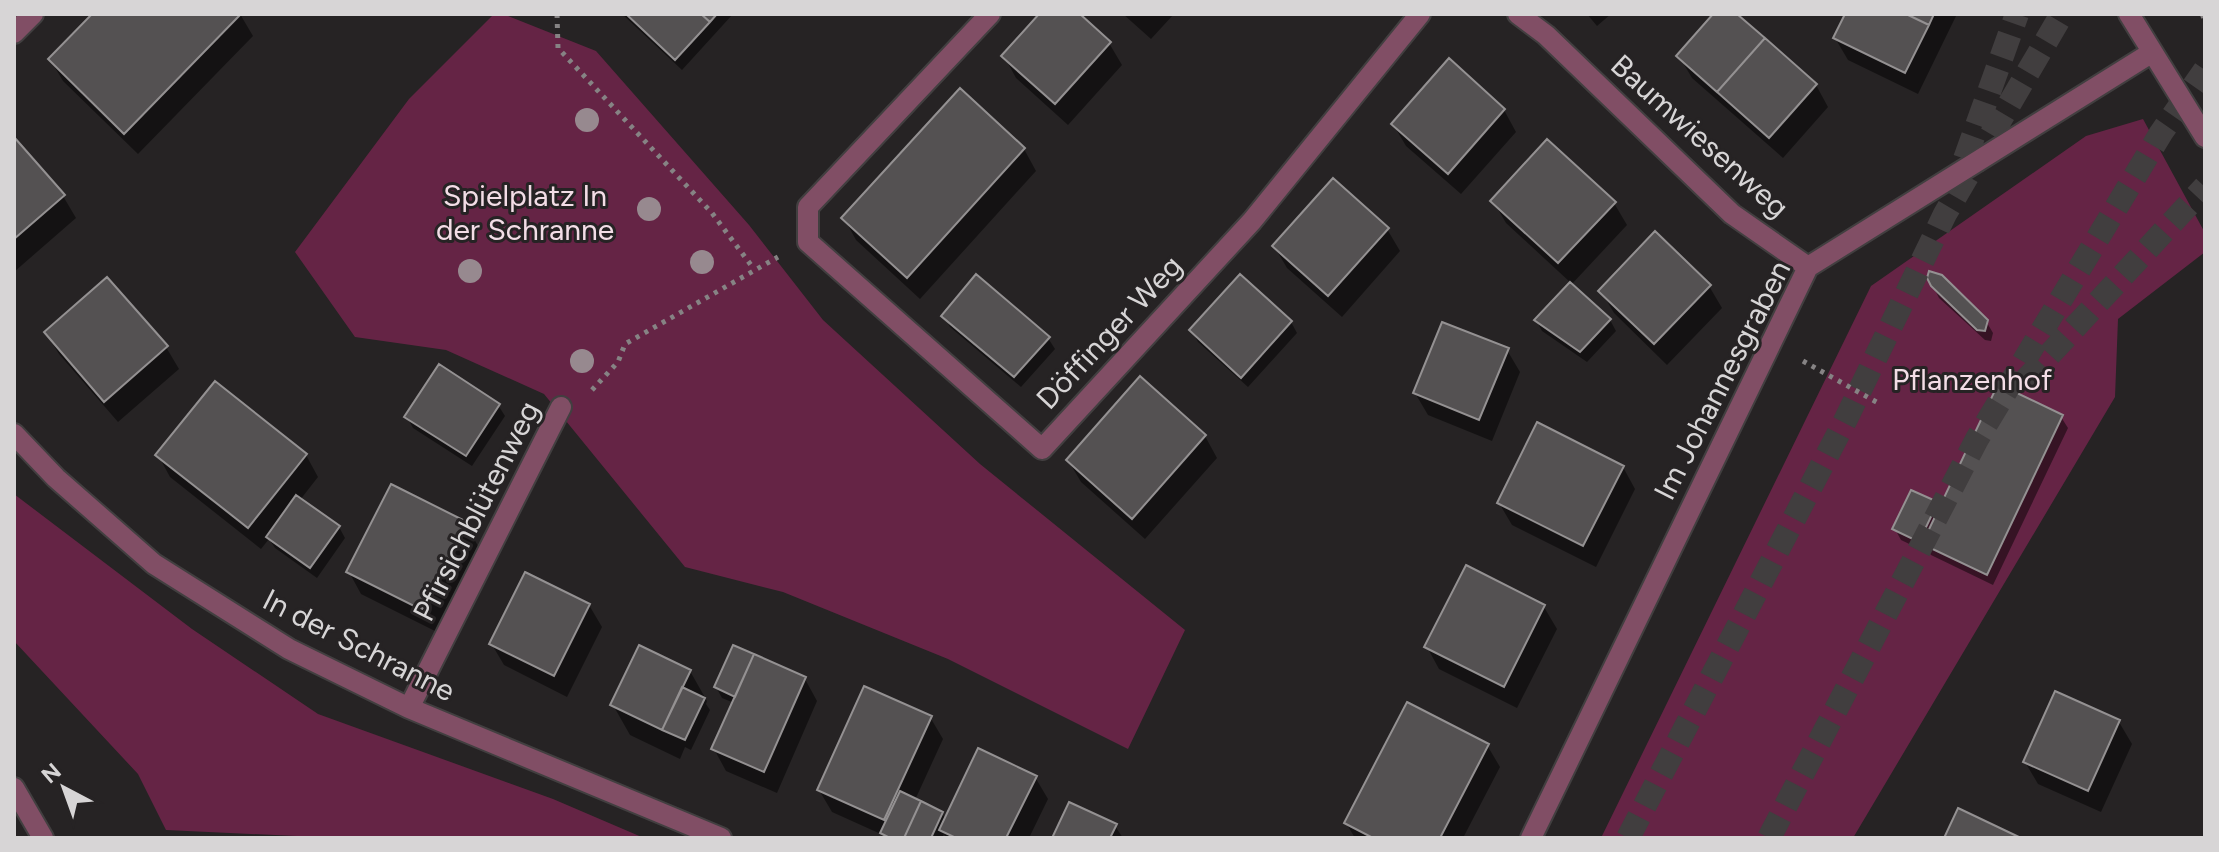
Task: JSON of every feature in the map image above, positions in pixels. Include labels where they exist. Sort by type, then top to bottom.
[{"type":"street","points":[[14,33],[33,14]]},
{"type":"street","points":[[808,242],[808,207],[990,14]]},
{"type":"street","name":"Döffinger Weg","points":[[808,242],[1042,449],[1252,221],[1420,14]]},
{"type":"street","name":"Baumwiesenweg","points":[[1518,14],[1546,35],[1732,214],[1808,267]]},
{"type":"street","points":[[2129,14],[2205,137]]},
{"type":"street","name":"Im Johannesgraben","points":[[1531,838],[1808,267],[2151,53]]},
{"type":"street","name":"Pfirsichblütenweg","points":[[409,708],[561,407]]},
{"type":"street","name":"In der Schranne","points":[[14,434],[56,478],[154,564],[289,649],[409,708],[721,838]]},
{"type":"street","points":[[14,788],[43,838]]},
{"type":"path","points":[[557,14],[558,48],[712,213],[754,269]]},
{"type":"path","points":[[2202,14],[2205,20]]},
{"type":"path","name":"Pfirsichblütenweg","points":[[561,407],[593,390],[618,362],[625,344],[754,269],[808,242]]},
{"type":"path","points":[[1770,343],[1880,404]]},
{"type":"green space","name":"Spielplatz In der Schranne","points":[[494,14],[503,14],[596,51],[749,225],[823,320],[980,464],[1185,630],[1128,749],[948,659],[783,592],[685,567],[544,394],[446,350],[355,337],[295,252],[409,99]]},
{"type":"green space","name":"Pflanzenhof","points":[[2143,119],[2205,233],[2205,252],[2118,319],[2115,397],[1853,838],[1601,838],[1871,286],[2086,136]]},
{"type":"green space","points":[[14,494],[192,629],[318,714],[553,799],[644,838],[339,838],[166,830],[138,774],[14,641]]},
{"type":"building","points":[[92,14],[241,14],[124,134],[48,59]]},
{"type":"building","points":[[626,14],[701,14],[710,22],[675,60]]},
{"type":"building","points":[[701,14],[717,14],[710,22]]},
{"type":"building","points":[[1039,14],[1080,14],[1111,42],[1055,104],[1001,56]]},
{"type":"building","points":[[1713,14],[1737,14],[1765,38],[1717,92],[1676,56]]},
{"type":"building","points":[[1845,14],[1906,14],[1929,25],[1905,73],[1833,38]]},
{"type":"building","points":[[1906,14],[1934,14],[1929,25]]},
{"type":"building","points":[[1765,38],[1817,84],[1769,138],[1717,92]]},
{"type":"building","points":[[1449,58],[1505,109],[1448,174],[1391,124]]},
{"type":"building","points":[[960,88],[1025,148],[907,278],[841,218]]},
{"type":"building","points":[[14,137],[65,195],[14,239]]},
{"type":"building","points":[[1547,139],[1616,202],[1558,263],[1490,201]]},
{"type":"building","points":[[1333,178],[1389,228],[1328,296],[1272,246]]},
{"type":"building","points":[[1655,231],[1711,285],[1654,344],[1598,291]]},
{"type":"building","points":[[1929,271],[1942,275],[1988,320],[1985,331],[1977,330],[1931,286],[1927,278]]},
{"type":"building","points":[[976,274],[1050,337],[1014,377],[941,316]]},
{"type":"building","points":[[1240,274],[1292,321],[1241,378],[1189,330]]},
{"type":"building","points":[[107,277],[168,346],[104,402],[44,332]]},
{"type":"building","points":[[1570,282],[1611,319],[1580,352],[1534,320]]},
{"type":"building","points":[[1442,322],[1509,348],[1479,420],[1413,393]]},
{"type":"building","points":[[439,364],[500,404],[466,456],[404,417]]},
{"type":"building","points":[[1140,376],[1206,435],[1132,519],[1066,460]]},
{"type":"building","points":[[215,381],[307,454],[248,528],[155,455]]},
{"type":"building","points":[[1998,384],[2063,415],[1987,575],[1922,544]]},
{"type":"building","points":[[1537,422],[1624,466],[1583,546],[1497,503]]},
{"type":"building","points":[[391,484],[467,522],[422,610],[346,572]]},
{"type":"building","points":[[1911,490],[1938,502],[1919,542],[1892,529]]},
{"type":"building","points":[[296,495],[340,526],[310,568],[266,537]]},
{"type":"building","points":[[1466,565],[1545,605],[1504,687],[1424,647]]},
{"type":"building","points":[[525,572],[590,604],[554,676],[489,644]]},
{"type":"building","points":[[639,645],[691,670],[662,730],[610,705]]},
{"type":"building","points":[[733,645],[754,654],[735,697],[714,687]]},
{"type":"building","points":[[754,654],[806,677],[764,772],[711,749]]},
{"type":"building","points":[[864,686],[932,716],[884,820],[817,790]]},
{"type":"building","points":[[682,687],[705,698],[685,740],[662,730]]},
{"type":"building","points":[[2055,691],[2120,720],[2088,791],[2023,762]]},
{"type":"building","points":[[1407,702],[1489,744],[1440,838],[1373,838],[1344,823]]},
{"type":"building","points":[[978,748],[1037,776],[1006,838],[956,838],[939,830]]},
{"type":"building","points":[[900,791],[921,801],[904,838],[890,838],[880,833]]},
{"type":"building","points":[[921,801],[943,812],[931,838],[904,838]]},
{"type":"building","points":[[1069,802],[1117,824],[1110,838],[1052,838]]},
{"type":"building","points":[[1958,808],[2021,838],[1944,838]]},
{"type":"tunnel","points":[[1965,159],[2017,14]]},
{"type":"tunnel","points":[[1628,838],[1846,419],[1945,214],[2062,14]]},
{"type":"tunnel","points":[[1769,838],[1977,439],[2161,133],[2205,70]]},
{"type":"tunnel","points":[[2025,381],[2205,187]]}]
